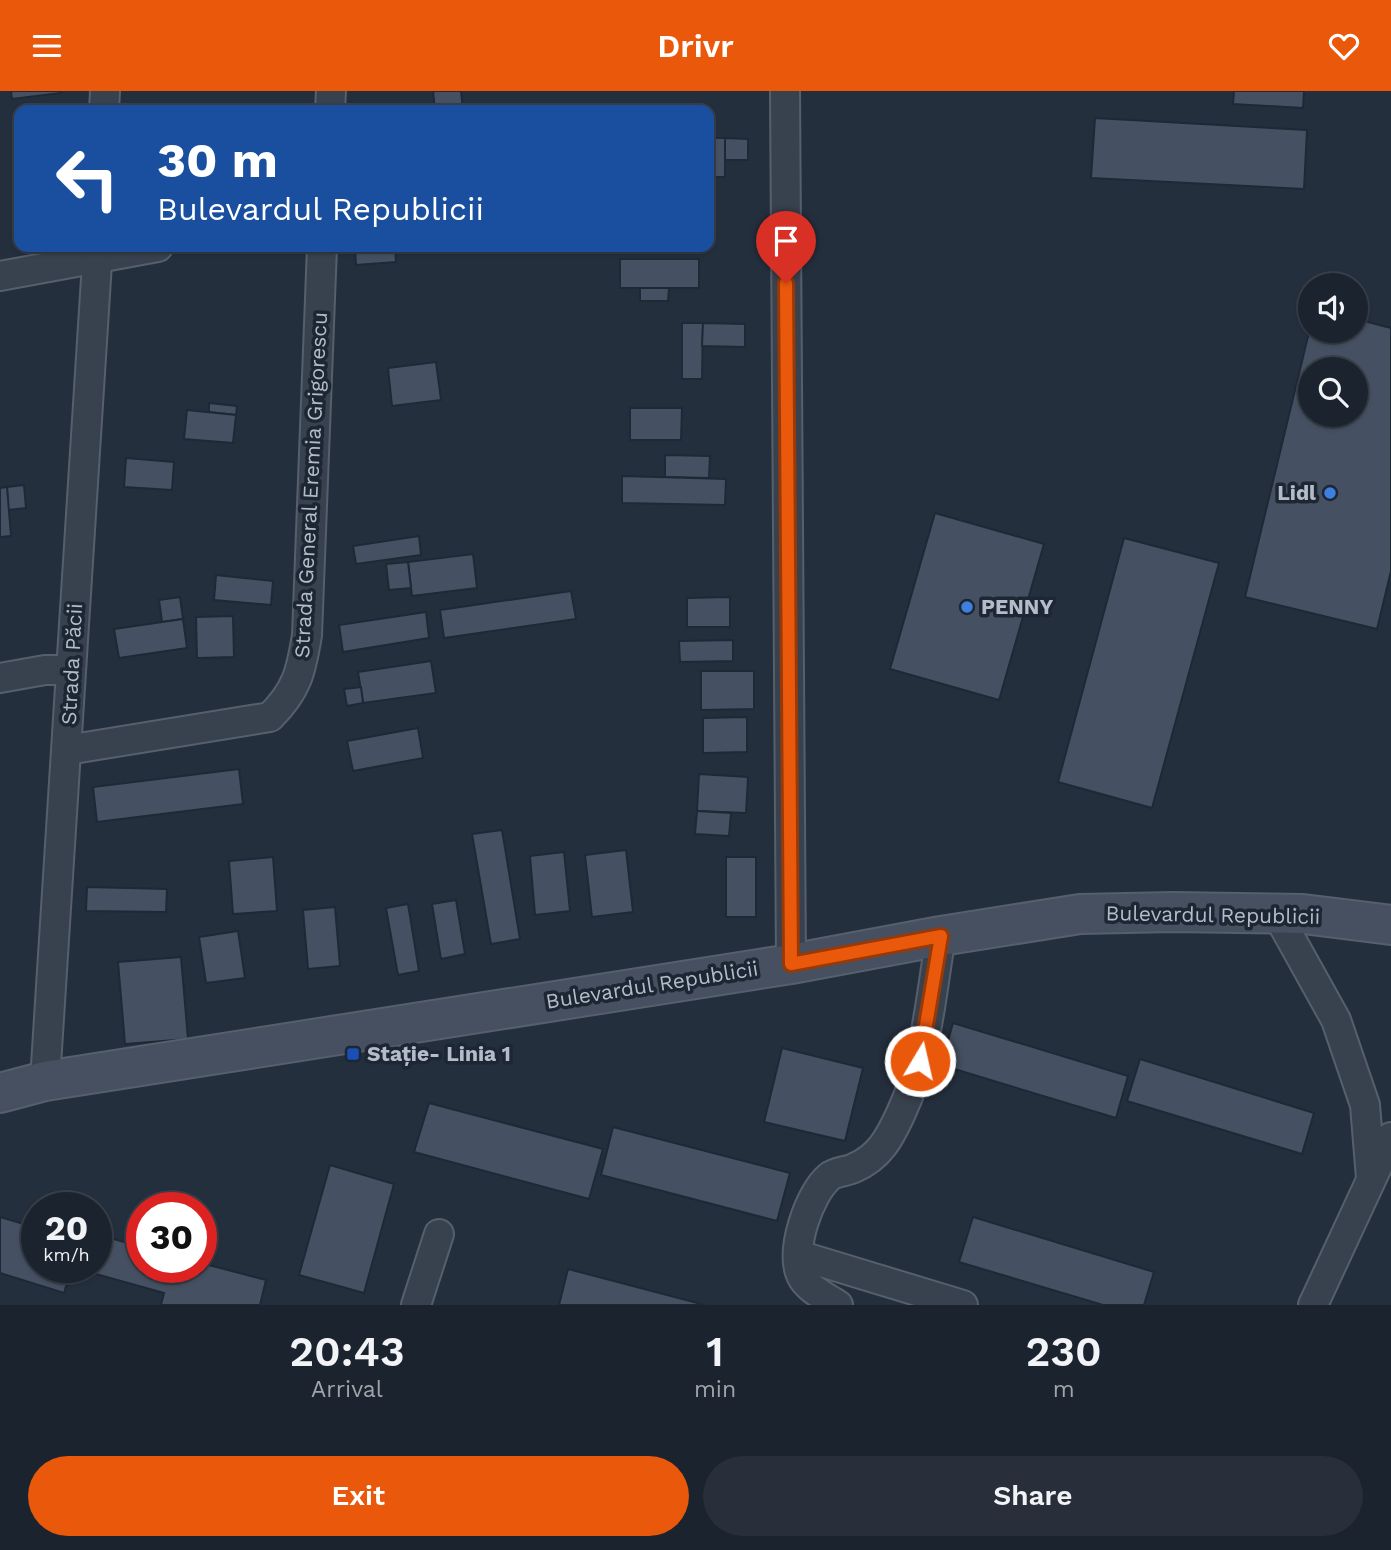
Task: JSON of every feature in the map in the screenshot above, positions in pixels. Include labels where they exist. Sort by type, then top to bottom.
[{"type":"main road","name":"Bulevardul Republicii","points":[[0,1093],[45,1081],[791,964],[1080,913],[1303,914],[1391,925]]},
{"type":"street","points":[[785,91],[791,964]]},
{"type":"street","points":[[0,276],[98,252]]},
{"type":"street","name":"Strada Păcii","points":[[45,1081],[98,252]]},
{"type":"street","name":"Strada General Eremia Grigorescu","points":[[67,750],[270,717],[288,700],[302,669],[307,635],[322,252]]},
{"type":"street","points":[[0,677],[45,670],[71,670]]},
{"type":"street","points":[[1277,914],[1336,1020],[1366,1105],[1371,1178]]},
{"type":"street","points":[[838,1305],[813,1290],[801,1276],[798,1255],[806,1212],[818,1189],[831,1174],[855,1168],[881,1151],[902,1111],[920,1061],[941,936]]},
{"type":"street","points":[[1321,1303],[1371,1178],[1391,1137]]},
{"type":"street","points":[[416,1305],[439,1234]]},
{"type":"street","points":[[798,1255],[963,1305]]},
{"type":"building","points":[[11,91],[60,91],[61,93],[12,99]]},
{"type":"building","points":[[433,91],[461,91],[462,105],[434,105]]},
{"type":"building","points":[[1234,91],[1304,91],[1303,108],[1233,104]]},
{"type":"building","points":[[1095,118],[1307,130],[1304,189],[1091,178]]},
{"type":"building","points":[[714,138],[725,138],[725,177],[714,177]]},
{"type":"building","points":[[725,138],[748,139],[748,160],[725,160]]},
{"type":"building","points":[[355,252],[395,252],[396,262],[356,265]]},
{"type":"building","points":[[620,259],[699,259],[699,288],[620,288]]},
{"type":"building","points":[[640,288],[669,288],[668,301],[640,301]]},
{"type":"building","name":"Lidl","points":[[1368,322],[1391,328],[1391,571],[1377,629],[1245,597],[1298,378],[1298,427],[1368,427],[1368,357],[1303,357],[1306,343],[1368,343]]},
{"type":"building","points":[[682,323],[703,323],[702,379],[682,379]]},
{"type":"building","points":[[703,323],[745,324],[745,347],[702,346]]},
{"type":"building","points":[[436,362],[441,400],[392,406],[388,368]]},
{"type":"building","points":[[209,403],[237,406],[236,415],[209,412]]},
{"type":"building","points":[[630,408],[682,408],[681,440],[630,440]]},
{"type":"building","points":[[187,410],[236,415],[233,443],[184,439]]},
{"type":"building","points":[[665,455],[710,456],[709,478],[665,477]]},
{"type":"building","points":[[126,458],[174,462],[172,490],[124,487]]},
{"type":"building","points":[[622,476],[726,479],[725,505],[622,503]]},
{"type":"building","points":[[24,485],[26,508],[8,510],[7,487]]},
{"type":"building","points":[[7,487],[11,536],[0,537],[0,488]]},
{"type":"building","name":"PENNY","points":[[935,513],[1044,544],[999,700],[890,669]]},
{"type":"building","points":[[419,536],[421,555],[356,564],[353,546]]},
{"type":"building","points":[[1124,538],[1219,563],[1152,808],[1058,782]]},
{"type":"building","points":[[473,554],[477,588],[412,596],[408,562]]},
{"type":"building","points":[[408,562],[411,588],[389,590],[386,564]]},
{"type":"building","points":[[216,575],[273,581],[271,605],[214,600]]},
{"type":"building","points":[[571,591],[576,619],[444,638],[440,610]]},
{"type":"building","points":[[180,597],[183,619],[162,622],[159,600]]},
{"type":"building","points":[[730,597],[730,627],[687,627],[687,598]]},
{"type":"building","points":[[426,612],[429,638],[343,652],[339,625]]},
{"type":"building","points":[[233,616],[234,657],[197,658],[196,617]]},
{"type":"building","points":[[183,619],[187,648],[119,658],[114,629]]},
{"type":"building","points":[[733,640],[733,661],[680,662],[679,641]]},
{"type":"building","points":[[431,661],[436,693],[363,703],[358,672]]},
{"type":"building","points":[[701,671],[754,671],[754,709],[701,710]]},
{"type":"building","points":[[361,687],[363,703],[347,706],[344,689]]},
{"type":"building","points":[[747,717],[747,752],[703,753],[703,718]]},
{"type":"building","points":[[418,728],[423,758],[353,771],[347,741]]},
{"type":"building","points":[[239,769],[243,804],[97,822],[93,787]]},
{"type":"building","points":[[699,774],[748,777],[746,813],[697,811]]},
{"type":"building","points":[[697,811],[731,813],[729,836],[695,834]]},
{"type":"building","points":[[502,830],[520,939],[491,944],[472,834]]},
{"type":"building","points":[[626,850],[633,912],[592,917],[585,855]]},
{"type":"building","points":[[564,852],[570,911],[535,915],[530,856]]},
{"type":"building","points":[[273,857],[277,911],[233,914],[229,861]]},
{"type":"building","points":[[726,857],[756,857],[756,917],[726,917]]},
{"type":"building","points":[[87,887],[167,889],[166,912],[86,911]]},
{"type":"building","points":[[456,900],[465,954],[441,959],[432,904]]},
{"type":"building","points":[[408,904],[419,971],[398,975],[386,908]]},
{"type":"building","points":[[335,907],[340,966],[308,969],[303,910]]},
{"type":"building","points":[[238,931],[245,978],[206,983],[199,937]]},
{"type":"building","points":[[181,957],[188,1039],[125,1044],[118,962]]},
{"type":"building","points":[[953,1023],[1128,1076],[1116,1118],[941,1065]]},
{"type":"building","points":[[782,1048],[863,1068],[845,1141],[764,1122]]},
{"type":"building","points":[[1140,1059],[1314,1113],[1302,1154],[1127,1101]]},
{"type":"building","points":[[429,1103],[603,1149],[589,1199],[414,1152]]},
{"type":"building","points":[[613,1127],[790,1173],[777,1221],[601,1175]]},
{"type":"building","points":[[330,1165],[394,1184],[364,1293],[299,1275]]},
{"type":"building","points":[[0,1217],[21,1223],[21,1280],[0,1273]]},
{"type":"building","points":[[973,1217],[1154,1272],[1144,1305],[1103,1305],[959,1262]]},
{"type":"building","points":[[112,1239],[126,1242],[126,1282],[112,1278]]},
{"type":"building","points":[[217,1267],[266,1280],[260,1305],[161,1305],[164,1293],[128,1283],[217,1283]]},
{"type":"building","points":[[568,1269],[705,1305],[559,1305]]},
{"type":"building","points":[[32,1283],[67,1283],[64,1293]]},
{"type":"place","name":"Lidl","points":[[1330,493]]},
{"type":"place","name":"PENNY","points":[[967,607]]},
{"type":"place","name":"Stație- Linia 1","points":[[353,1054]]},
{"type":"route","points":[[786,283],[791,964],[941,936],[920,1061]]}]
